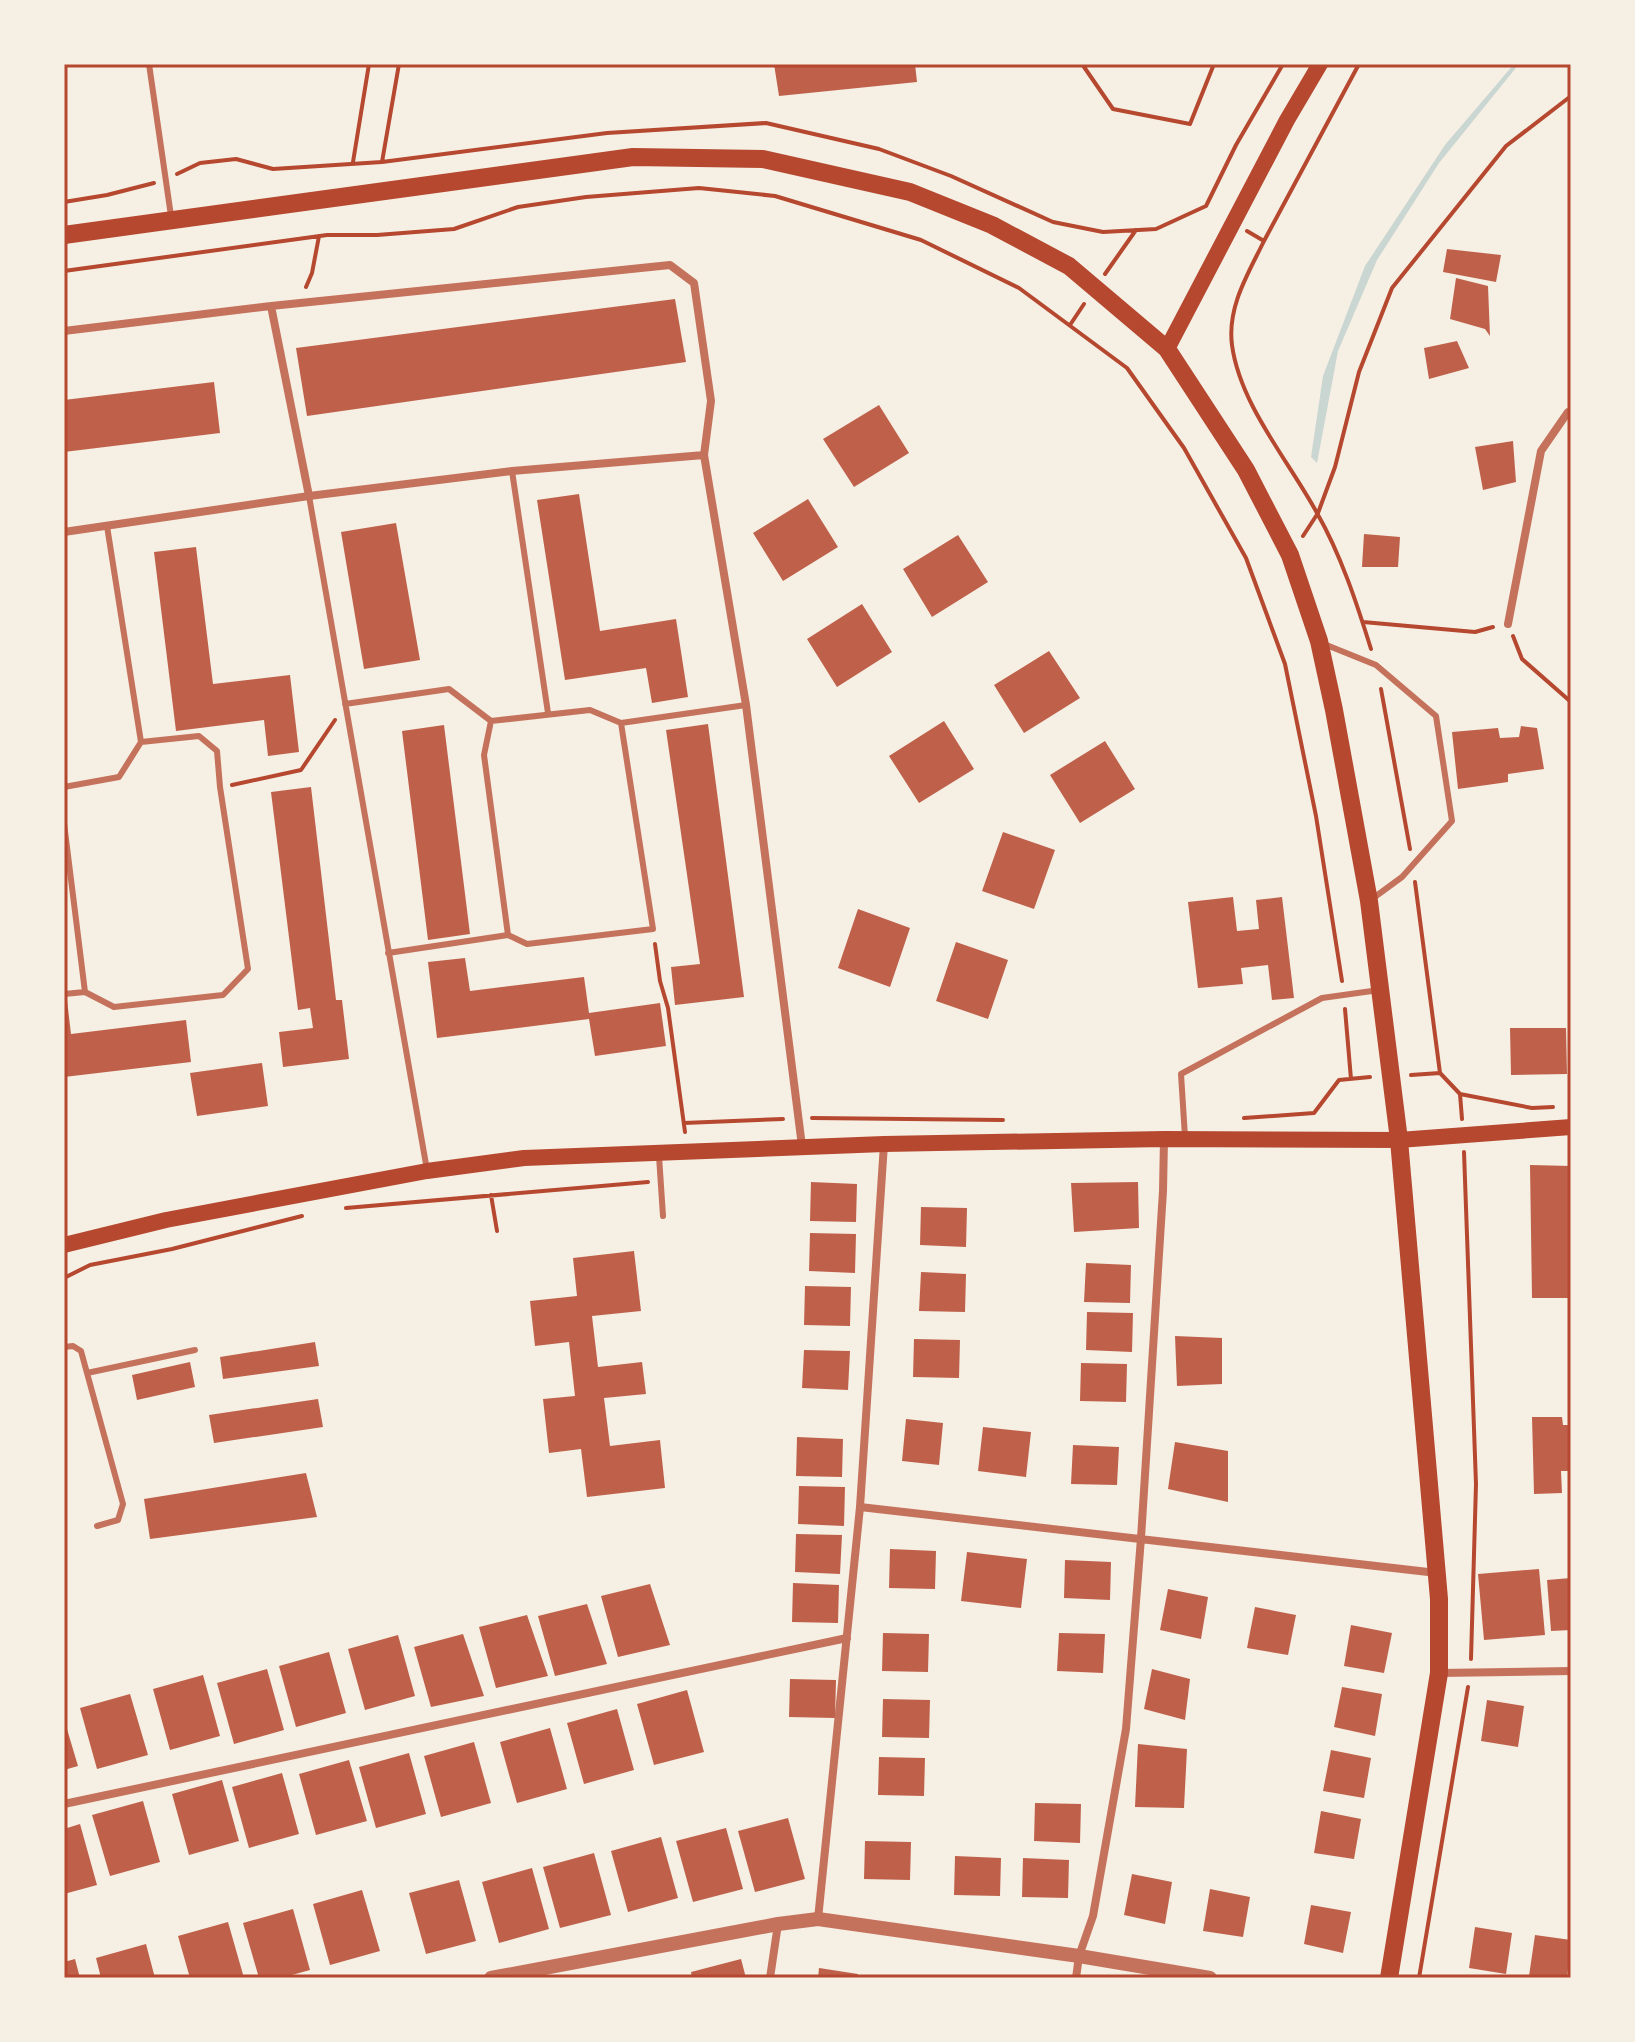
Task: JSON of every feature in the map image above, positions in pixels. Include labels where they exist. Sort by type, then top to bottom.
[{"type":"main road","points":[[1167,349],[1320,64]]},
{"type":"main road","points":[[64,235],[633,157],[763,159],[910,192],[992,225],[1069,266],[1167,349],[1246,470],[1290,555],[1319,641],[1369,901],[1399,1140],[1437,1573],[1439,1673],[1389,1978]]},
{"type":"main road","points":[[64,1245],[166,1220],[427,1171],[524,1158],[884,1144],[1164,1139],[1399,1140],[1571,1127]]},
{"type":"street","points":[[64,331],[271,306],[670,265],[694,283],[711,401],[704,455],[746,705],[802,1146]]},
{"type":"street","points":[[271,306],[309,496]]},
{"type":"street","points":[[1508,624],[1541,451],[1571,412]]},
{"type":"street","points":[[64,532],[309,496],[512,471],[704,455]]},
{"type":"street","points":[[1076,1978],[1079,1956],[1093,1916],[1126,1729],[1141,1538],[1164,1139]]},
{"type":"street","points":[[818,1919],[860,1507],[884,1144]]},
{"type":"street","points":[[860,1507],[1437,1573]]},
{"type":"street","points":[[64,1804],[847,1638]]},
{"type":"street","points":[[1439,1673],[1571,1671]]},
{"type":"street","points":[[491,1978],[818,1919],[1210,1978]]},
{"type":"street","points":[[770,1978],[778,1924]]},
{"type":"lane","points":[[149,64],[172,220]]},
{"type":"lane","points":[[512,471],[548,713]]},
{"type":"lane","points":[[309,496],[427,1171]]},
{"type":"lane","points":[[64,787],[119,777],[141,742],[107,526]]},
{"type":"lane","points":[[1319,641],[1376,665],[1436,716],[1452,821],[1402,877],[1369,901]]},
{"type":"lane","points":[[345,704],[449,689],[491,721],[590,710],[621,723],[746,705]]},
{"type":"lane","points":[[491,721],[484,755],[508,935]]},
{"type":"lane","points":[[388,953],[508,935],[527,944],[653,929],[621,723]]},
{"type":"lane","points":[[64,994],[85,992],[114,1007],[223,995],[248,969],[217,751],[199,736],[141,742]]},
{"type":"lane","points":[[64,823],[85,992]]},
{"type":"lane","points":[[1185,1139],[1181,1074],[1322,998],[1379,990]]},
{"type":"lane","points":[[659,1152],[663,1216]]},
{"type":"lane","points":[[64,1347],[73,1346],[81,1351],[123,1504],[118,1520],[97,1526]]},
{"type":"lane","points":[[87,1373],[195,1350]]},
{"type":"path","points":[[353,162],[369,64]]},
{"type":"path","points":[[64,202],[107,195],[166,179],[200,163],[236,159],[273,169],[382,162],[399,64]]},
{"type":"path","points":[[1082,64],[1113,109],[1190,124],[1214,64]]},
{"type":"path","points":[[1359,64],[1236,299],[1232,343],[1243,385],[1290,470],[1318,513],[1363,622],[1376,665],[1413,865],[1440,1073],[1460,1094],[1532,1108],[1558,1107]]},
{"type":"path","points":[[1290,555],[1318,513],[1335,467],[1359,372],[1392,288],[1506,146],[1571,96]]},
{"type":"path","points":[[64,271],[319,236],[454,229],[518,207],[586,197],[699,188],[775,196],[921,240],[1019,288],[1127,368],[1184,448],[1246,558],[1285,664],[1316,816],[1344,995],[1351,1079]]},
{"type":"path","points":[[1233,222],[1264,241]]},
{"type":"path","points":[[297,304],[312,273],[319,236]]},
{"type":"path","points":[[1363,622],[1475,632],[1508,624],[1522,659],[1571,702]]},
{"type":"path","points":[[220,787],[301,770],[345,704]]},
{"type":"path","points":[[653,929],[660,981],[668,1008],[687,1151]]},
{"type":"path","points":[[1242,1118],[1314,1113],[1339,1080],[1440,1073]]},
{"type":"path","points":[[1419,1978],[1471,1673],[1476,1484],[1460,1094]]},
{"type":"path","points":[[683,1123],[798,1118],[1014,1121]]},
{"type":"path","points":[[343,1208],[661,1182]]},
{"type":"path","points":[[491,1195],[497,1231]]},
{"type":"path","points":[[64,1278],[90,1265],[172,1249],[314,1213]]},
{"type":"shaded area","points":[[1514,64],[1519,64],[1439,163],[1377,260],[1338,351],[1317,463],[1311,457],[1323,376],[1365,266],[1445,145]]},
{"type":"building","points":[[774,64],[915,64],[917,82],[779,96]]},
{"type":"building","points":[[1447,249],[1501,255],[1496,282],[1443,272]]},
{"type":"building","points":[[1456,278],[1488,286],[1490,336],[1485,329],[1450,319]]},
{"type":"building","points":[[675,299],[686,362],[307,416],[296,348]]},
{"type":"building","points":[[1457,341],[1469,368],[1429,379],[1424,348]]},
{"type":"building","points":[[214,382],[220,433],[64,452],[64,400]]},
{"type":"building","points":[[879,405],[909,453],[854,487],[823,439]]},
{"type":"building","points":[[1513,441],[1516,482],[1483,490],[1475,447]]},
{"type":"building","points":[[579,494],[600,631],[676,619],[688,697],[652,703],[646,668],[565,680],[537,500]]},
{"type":"building","points":[[808,499],[838,547],[783,581],[753,533]]},
{"type":"building","points":[[396,523],[420,660],[364,669],[341,532]]},
{"type":"building","points":[[1364,534],[1400,537],[1398,567],[1362,567]]},
{"type":"building","points":[[958,535],[988,582],[932,617],[903,569]]},
{"type":"building","points":[[196,547],[213,684],[290,675],[299,752],[268,756],[264,720],[176,731],[154,552]]},
{"type":"building","points":[[862,604],[892,652],[837,687],[807,639]]},
{"type":"building","points":[[1049,651],[1080,698],[1024,733],[994,685]]},
{"type":"building","points":[[944,721],[974,769],[919,803],[889,756]]},
{"type":"building","points":[[708,724],[744,997],[675,1005],[671,967],[700,964],[666,730]]},
{"type":"building","points":[[444,725],[470,934],[428,940],[402,731]]},
{"type":"building","points":[[1521,726],[1537,728],[1544,769],[1508,774],[1508,782],[1458,789],[1452,732],[1498,728],[1500,738],[1519,737]]},
{"type":"building","points":[[1105,741],[1135,789],[1080,823],[1050,775]]},
{"type":"building","points":[[311,787],[336,1000],[342,1000],[349,1059],[283,1067],[279,1032],[313,1028],[310,1008],[298,1010],[271,792]]},
{"type":"building","points":[[1003,832],[1055,850],[1034,909],[982,891]]},
{"type":"building","points":[[1233,897],[1237,931],[1259,929],[1256,900],[1282,897],[1294,998],[1272,1000],[1268,965],[1241,968],[1243,984],[1198,988],[1188,902]]},
{"type":"building","points":[[858,909],[910,928],[890,987],[838,968]]},
{"type":"building","points":[[956,942],[1008,960],[988,1019],[936,1001]]},
{"type":"building","points":[[465,958],[470,991],[584,977],[589,1013],[660,1003],[666,1046],[595,1056],[589,1019],[437,1038],[428,962]]},
{"type":"building","points":[[67,1000],[71,1034],[186,1020],[191,1062],[64,1077],[64,1001]]},
{"type":"building","points":[[1510,1028],[1566,1028],[1567,1074],[1511,1075]]},
{"type":"building","points":[[262,1063],[268,1106],[197,1116],[190,1073]]},
{"type":"building","points":[[1530,1165],[1571,1166],[1571,1298],[1532,1298]]},
{"type":"building","points":[[811,1182],[857,1184],[856,1222],[810,1221]]},
{"type":"building","points":[[1138,1182],[1139,1228],[1074,1232],[1071,1183]]},
{"type":"building","points":[[921,1207],[967,1208],[966,1247],[920,1245]]},
{"type":"building","points":[[810,1233],[856,1234],[855,1273],[809,1271]]},
{"type":"building","points":[[634,1251],[641,1311],[592,1316],[598,1367],[642,1362],[646,1394],[604,1398],[610,1446],[660,1440],[665,1488],[587,1497],[581,1449],[549,1453],[543,1399],[575,1396],[569,1342],[535,1346],[530,1301],[577,1296],[573,1258]]},
{"type":"building","points":[[1086,1263],[1131,1265],[1130,1303],[1084,1302]]},
{"type":"building","points":[[921,1272],[966,1274],[965,1312],[919,1311]]},
{"type":"building","points":[[805,1286],[851,1287],[850,1326],[804,1325]]},
{"type":"building","points":[[1087,1312],[1133,1313],[1132,1352],[1086,1350]]},
{"type":"building","points":[[1175,1336],[1222,1338],[1222,1384],[1177,1386]]},
{"type":"building","points":[[914,1339],[960,1340],[959,1378],[913,1377]]},
{"type":"building","points":[[315,1342],[319,1366],[223,1379],[220,1357]]},
{"type":"building","points":[[804,1350],[850,1351],[848,1390],[802,1388]]},
{"type":"building","points":[[190,1362],[195,1387],[137,1400],[132,1375]]},
{"type":"building","points":[[1081,1363],[1127,1364],[1126,1402],[1080,1401]]},
{"type":"building","points":[[318,1399],[323,1427],[214,1443],[209,1415]]},
{"type":"building","points":[[1532,1417],[1562,1417],[1563,1425],[1571,1425],[1571,1471],[1561,1471],[1562,1493],[1534,1494]]},
{"type":"building","points":[[906,1419],[943,1423],[939,1465],[902,1461]]},
{"type":"building","points":[[983,1427],[1031,1432],[1026,1477],[978,1471]]},
{"type":"building","points":[[797,1437],[843,1439],[842,1477],[796,1476]]},
{"type":"building","points":[[1175,1442],[1228,1451],[1228,1502],[1168,1489]]},
{"type":"building","points":[[1073,1445],[1119,1447],[1117,1485],[1071,1484]]},
{"type":"building","points":[[306,1473],[317,1517],[150,1539],[144,1499]]},
{"type":"building","points":[[799,1486],[845,1487],[844,1526],[798,1524]]},
{"type":"building","points":[[796,1534],[842,1535],[840,1574],[795,1572]]},
{"type":"building","points":[[890,1549],[936,1551],[935,1589],[889,1588]]},
{"type":"building","points":[[967,1552],[1027,1559],[1021,1608],[961,1601]]},
{"type":"building","points":[[1065,1560],[1111,1562],[1110,1600],[1064,1598]]},
{"type":"building","points":[[1539,1569],[1545,1635],[1484,1640],[1478,1574]]},
{"type":"building","points":[[1571,1578],[1571,1630],[1551,1631],[1547,1580]]},
{"type":"building","points":[[793,1583],[839,1585],[838,1623],[792,1622]]},
{"type":"building","points":[[650,1584],[670,1645],[618,1657],[601,1596]]},
{"type":"building","points":[[1168,1589],[1208,1597],[1201,1639],[1160,1630]]},
{"type":"building","points":[[587,1604],[607,1664],[555,1676],[538,1616]]},
{"type":"building","points":[[1255,1607],[1296,1615],[1288,1655],[1247,1648]]},
{"type":"building","points":[[527,1615],[548,1676],[496,1688],[479,1627]]},
{"type":"building","points":[[1351,1625],[1392,1633],[1384,1673],[1344,1666]]},
{"type":"building","points":[[883,1633],[929,1634],[928,1672],[882,1671]]},
{"type":"building","points":[[1059,1633],[1105,1634],[1103,1673],[1057,1671]]},
{"type":"building","points":[[463,1634],[484,1696],[431,1707],[414,1647]]},
{"type":"building","points":[[398,1635],[415,1696],[365,1710],[348,1649]]},
{"type":"building","points":[[329,1652],[346,1713],[296,1727],[279,1666]]},
{"type":"building","points":[[267,1669],[284,1730],[234,1744],[217,1683]]},
{"type":"building","points":[[1152,1669],[1190,1679],[1185,1720],[1144,1709]]},
{"type":"building","points":[[203,1675],[220,1736],[170,1750],[153,1689]]},
{"type":"building","points":[[790,1679],[836,1680],[835,1718],[789,1717]]},
{"type":"building","points":[[1342,1687],[1382,1694],[1375,1736],[1334,1727]]},
{"type":"building","points":[[687,1690],[704,1752],[654,1765],[637,1704]]},
{"type":"building","points":[[130,1694],[148,1755],[97,1769],[80,1708]]},
{"type":"building","points":[[883,1699],[930,1700],[929,1738],[882,1737]]},
{"type":"building","points":[[1487,1700],[1524,1706],[1518,1747],[1481,1741]]},
{"type":"building","points":[[617,1709],[634,1770],[584,1784],[567,1723]]},
{"type":"building","points":[[64,1719],[78,1766],[64,1770]]},
{"type":"building","points":[[550,1728],[567,1789],[517,1803],[500,1742]]},
{"type":"building","points":[[474,1742],[491,1803],[441,1817],[424,1756]]},
{"type":"building","points":[[1138,1744],[1187,1749],[1184,1808],[1135,1807]]},
{"type":"building","points":[[1331,1750],[1371,1758],[1364,1798],[1323,1791]]},
{"type":"building","points":[[409,1753],[426,1814],[376,1828],[359,1767]]},
{"type":"building","points":[[879,1757],[925,1758],[924,1796],[878,1795]]},
{"type":"building","points":[[349,1760],[367,1821],[316,1835],[299,1774]]},
{"type":"building","points":[[282,1773],[299,1834],[249,1848],[232,1787]]},
{"type":"building","points":[[222,1780],[239,1841],[189,1855],[172,1794]]},
{"type":"building","points":[[143,1801],[160,1862],[110,1876],[92,1815]]},
{"type":"building","points":[[1035,1803],[1081,1804],[1080,1843],[1034,1841]]},
{"type":"building","points":[[1321,1811],[1361,1819],[1354,1859],[1314,1853]]},
{"type":"building","points":[[788,1818],[805,1879],[755,1892],[738,1831]]},
{"type":"building","points":[[80,1824],[97,1885],[64,1894],[64,1829]]},
{"type":"building","points":[[726,1828],[743,1889],[693,1902],[676,1841]]},
{"type":"building","points":[[661,1837],[678,1898],[628,1912],[611,1851]]},
{"type":"building","points":[[865,1841],[911,1842],[910,1880],[864,1879]]},
{"type":"building","points":[[594,1853],[611,1915],[560,1928],[543,1867]]},
{"type":"building","points":[[955,1856],[1001,1858],[1000,1896],[954,1895]]},
{"type":"building","points":[[1023,1858],[1069,1860],[1068,1898],[1022,1897]]},
{"type":"building","points":[[532,1868],[549,1929],[499,1943],[482,1882]]},
{"type":"building","points":[[1132,1874],[1172,1882],[1165,1924],[1124,1915]]},
{"type":"building","points":[[459,1880],[476,1941],[426,1954],[409,1893]]},
{"type":"building","points":[[1210,1889],[1250,1897],[1243,1937],[1203,1931]]},
{"type":"building","points":[[362,1890],[380,1951],[330,1965],[313,1904]]},
{"type":"building","points":[[1311,1905],[1351,1912],[1343,1953],[1304,1944]]},
{"type":"building","points":[[293,1909],[310,1970],[281,1978],[259,1978],[243,1923]]},
{"type":"building","points":[[228,1922],[244,1978],[190,1978],[178,1936]]},
{"type":"building","points":[[1475,1927],[1512,1933],[1506,1974],[1469,1968]]},
{"type":"building","points":[[1535,1935],[1571,1940],[1567,1978],[1529,1976]]},
{"type":"building","points":[[146,1944],[155,1978],[101,1978],[96,1958]]},
{"type":"building","points":[[75,1959],[80,1978],[64,1978],[64,1962]]},
{"type":"building","points":[[741,1959],[746,1978],[692,1978],[691,1972]]},
{"type":"building","points":[[819,1968],[858,1974],[857,1978],[818,1978]]}]
